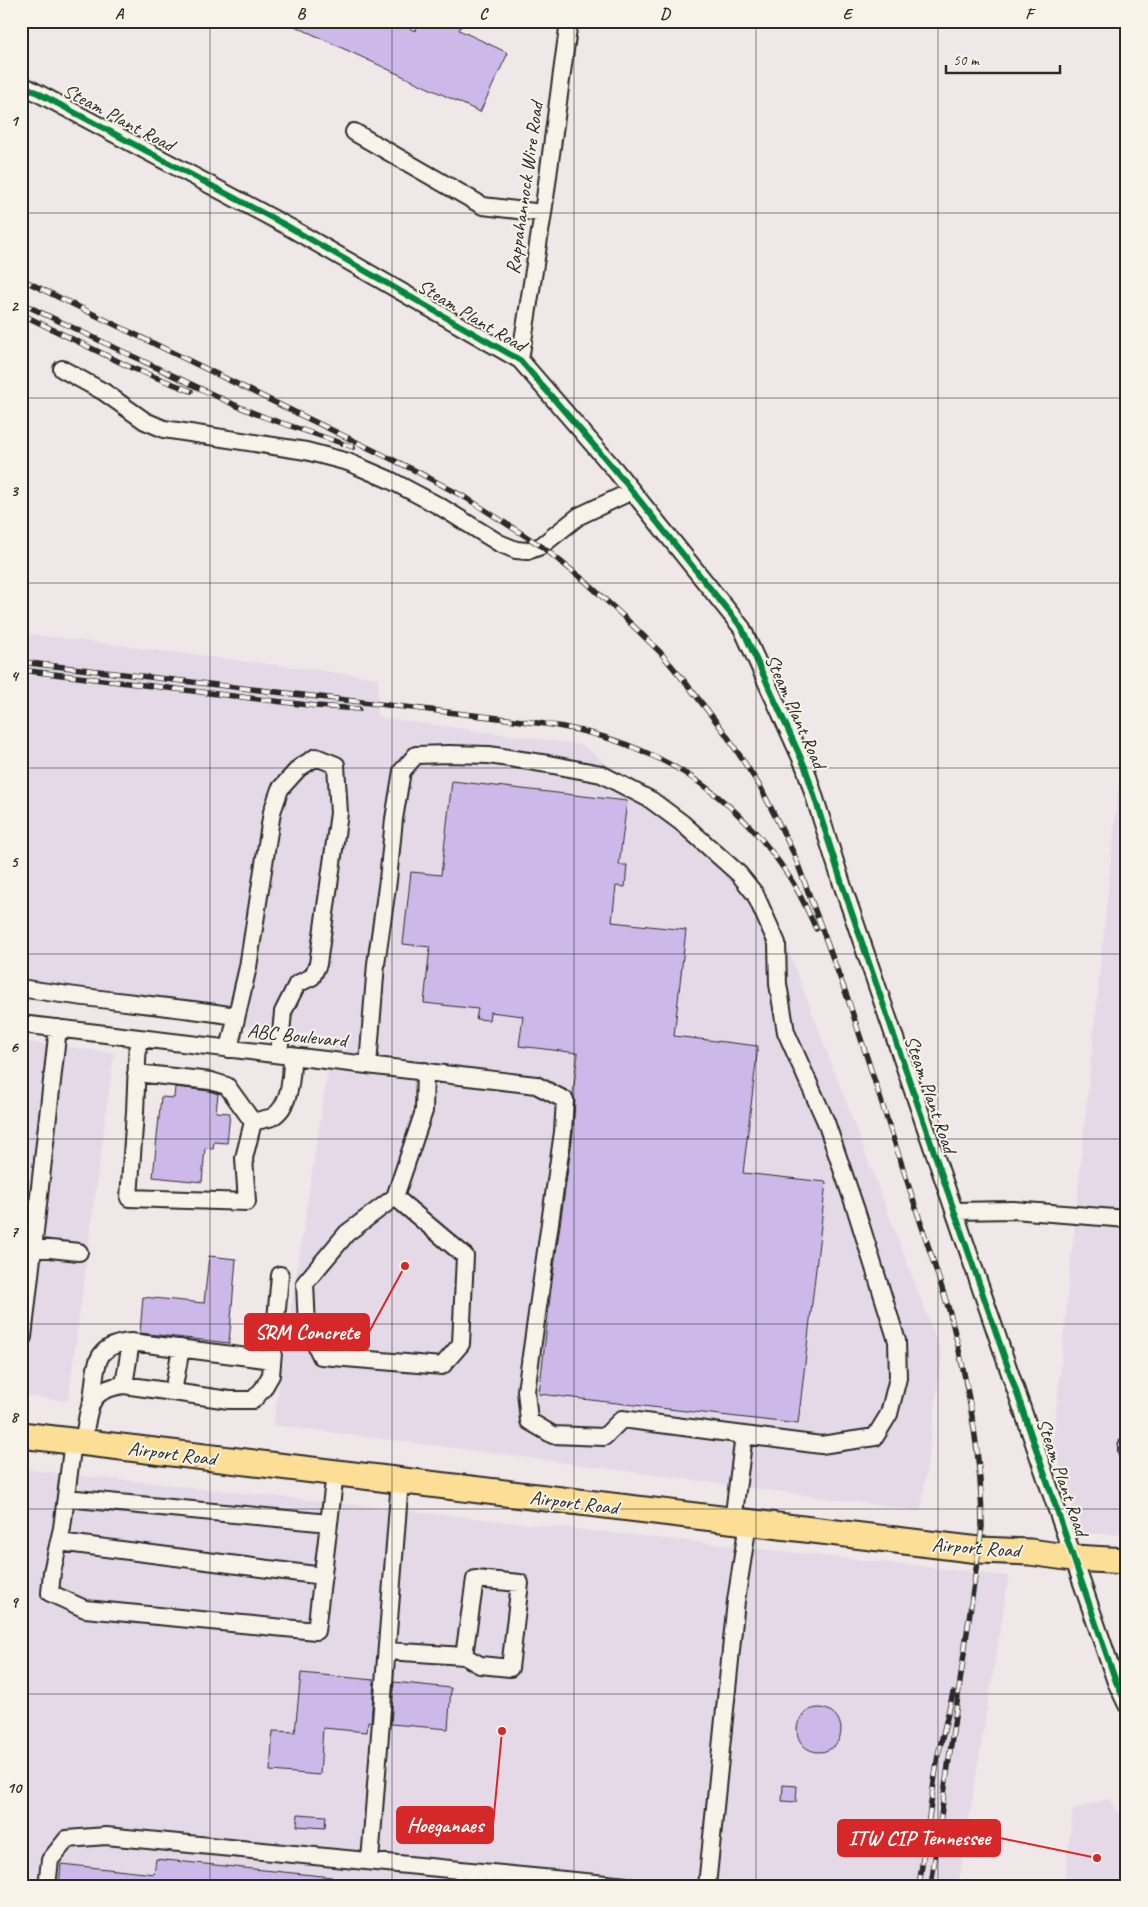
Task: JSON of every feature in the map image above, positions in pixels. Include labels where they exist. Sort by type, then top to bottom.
[{"type":"highway","name":"Airport Road","points":[[21,1435],[982,1550],[1030,1552],[1073,1558],[1127,1561]]},
{"type":"street","name":"Rappahannock Wire Road","points":[[520,360],[543,213],[569,21]]},
{"type":"street","name":"Steam Plant Road","points":[[21,84],[289,227],[520,360],[632,491],[742,628],[805,767],[843,888],[1116,1682],[1127,1705]]},
{"type":"street","points":[[354,132],[483,206],[543,213]]},
{"type":"street","points":[[62,369],[104,392],[145,422],[164,428],[306,451],[348,462],[390,480],[441,507],[499,543],[516,550],[527,551],[541,546],[579,516],[632,491]]},
{"type":"street","points":[[368,1065],[376,964],[388,880],[394,819],[402,771],[416,755],[489,755],[601,774],[651,800],[682,823],[739,874],[755,894],[777,943],[778,984],[786,1032],[826,1122],[865,1238],[897,1341],[898,1378],[889,1414],[875,1437],[821,1445],[744,1435],[736,1601],[707,1886]]},
{"type":"street","points":[[229,1049],[248,967],[272,812],[280,789],[299,768],[316,757],[336,765],[339,813],[318,964],[312,978],[297,984],[283,1012],[290,1089],[279,1112],[272,1117],[253,1122]]},
{"type":"street","points":[[21,988],[236,1016]]},
{"type":"street","name":"ABC Boulevard","points":[[21,1024],[536,1085],[565,1100],[563,1132],[526,1391],[529,1421],[553,1435],[604,1437],[622,1419],[744,1435]]},
{"type":"street","points":[[23,1337],[27,1247],[58,1028]]},
{"type":"street","points":[[136,1073],[211,1081],[227,1086],[253,1122],[244,1158],[247,1202],[129,1198],[136,1073],[138,1038]]},
{"type":"street","points":[[395,1197],[465,1256],[461,1344],[442,1366],[321,1356],[307,1326],[305,1283],[347,1233],[395,1197],[424,1111],[425,1071]]},
{"type":"street","points":[[954,1211],[1013,1210],[1127,1219]]},
{"type":"street","points":[[27,1247],[79,1252]]},
{"type":"street","points":[[92,1399],[98,1392],[110,1387],[124,1385],[230,1400],[253,1400],[263,1389],[271,1375],[280,1275]]},
{"type":"street","points":[[272,1360],[131,1342],[117,1343],[105,1349],[99,1358],[92,1399],[78,1442],[66,1498],[50,1593],[85,1609],[316,1631],[335,1473]]},
{"type":"street","points":[[124,1385],[131,1342]]},
{"type":"street","points":[[173,1392],[181,1348]]},
{"type":"street","points":[[1127,1446],[1127,1451]]},
{"type":"street","points":[[370,1861],[400,1480]]},
{"type":"street","points":[[66,1498],[329,1523]]},
{"type":"street","points":[[59,1542],[323,1576]]},
{"type":"street","points":[[387,1651],[464,1656],[480,1665],[510,1668],[520,1583],[475,1579],[464,1656]]},
{"type":"street","points":[[47,1886],[50,1860],[67,1839],[106,1836],[627,1886]]},
{"type":"shaded area","points":[[21,633],[378,678],[377,717],[583,745],[765,889],[942,1355],[921,1511],[273,1425],[333,1037],[21,998]]},
{"type":"shaded area","points":[[1127,699],[1127,1535],[1081,1533],[1053,1443]]},
{"type":"shaded area","points":[[21,1041],[114,1053],[68,1401],[21,1395]]},
{"type":"shaded area","points":[[21,1469],[1009,1576],[958,1886],[21,1886]]},
{"type":"shaded area","points":[[1110,1798],[1127,1829],[1127,1886],[1064,1886],[1073,1810]]},
{"type":"building","points":[[284,21],[394,21],[415,31],[420,21],[463,21],[459,30],[508,53],[480,112]]},
{"type":"building","points":[[452,781],[627,801],[619,865],[627,865],[625,887],[616,886],[612,922],[686,930],[674,1036],[758,1046],[743,1173],[826,1182],[798,1424],[539,1394],[551,1289],[573,1133],[575,1101],[573,1094],[578,1053],[519,1046],[523,1016],[490,1012],[489,1020],[476,1019],[478,1009],[424,1003],[430,947],[403,944],[411,872],[441,875]]},
{"type":"building","points":[[175,1087],[209,1091],[218,1094],[216,1112],[230,1113],[227,1143],[214,1142],[213,1149],[205,1148],[202,1182],[153,1177],[161,1097],[174,1098]]},
{"type":"building","points":[[209,1256],[236,1259],[229,1343],[140,1333],[143,1297],[204,1303]]},
{"type":"building","points":[[301,1673],[374,1680],[371,1722],[368,1721],[367,1732],[323,1728],[320,1775],[270,1771],[273,1731],[295,1732]]},
{"type":"building","points":[[394,1682],[451,1688],[448,1729],[391,1724]]},
{"type":"building","points":[[815,1708],[823,1708],[835,1714],[841,1730],[835,1746],[823,1752],[815,1752],[803,1746],[797,1734],[797,1726],[803,1714]]},
{"type":"building","points":[[783,1785],[797,1786],[796,1802],[782,1801]]},
{"type":"building","points":[[298,1814],[326,1816],[325,1828],[297,1826]]},
{"type":"building","points":[[156,1859],[332,1877],[331,1886],[59,1886],[61,1864],[154,1874]]},
{"type":"railway","points":[[21,279],[414,470],[468,499],[541,546],[585,581],[660,652],[725,733],[761,788],[794,854],[848,999],[950,1313],[973,1419],[980,1473],[982,1527],[931,1886]]},
{"type":"railway","points":[[21,303],[237,406],[353,447]]},
{"type":"railway","points":[[21,314],[132,368],[191,391]]},
{"type":"railway","points":[[21,662],[507,719],[556,726],[598,735],[631,746],[662,760],[691,777],[719,797],[744,820],[767,846],[788,875],[807,908],[816,929]]},
{"type":"railway","points":[[21,670],[316,706],[359,709]]},
{"type":"railway","points":[[919,1886],[938,1755],[953,1693]]},
{"type":"cycle path","points":[[21,84],[289,227],[520,360],[616,471],[742,628],[805,767],[843,887],[1116,1682],[1127,1705]]},
{"type":"place","name":"SRM Concrete","points":[[405,1266]]},
{"type":"place","name":"Hoeganaes","points":[[502,1731]]},
{"type":"place","name":"ITW CIP Tennessee","points":[[1097,1858]]}]
